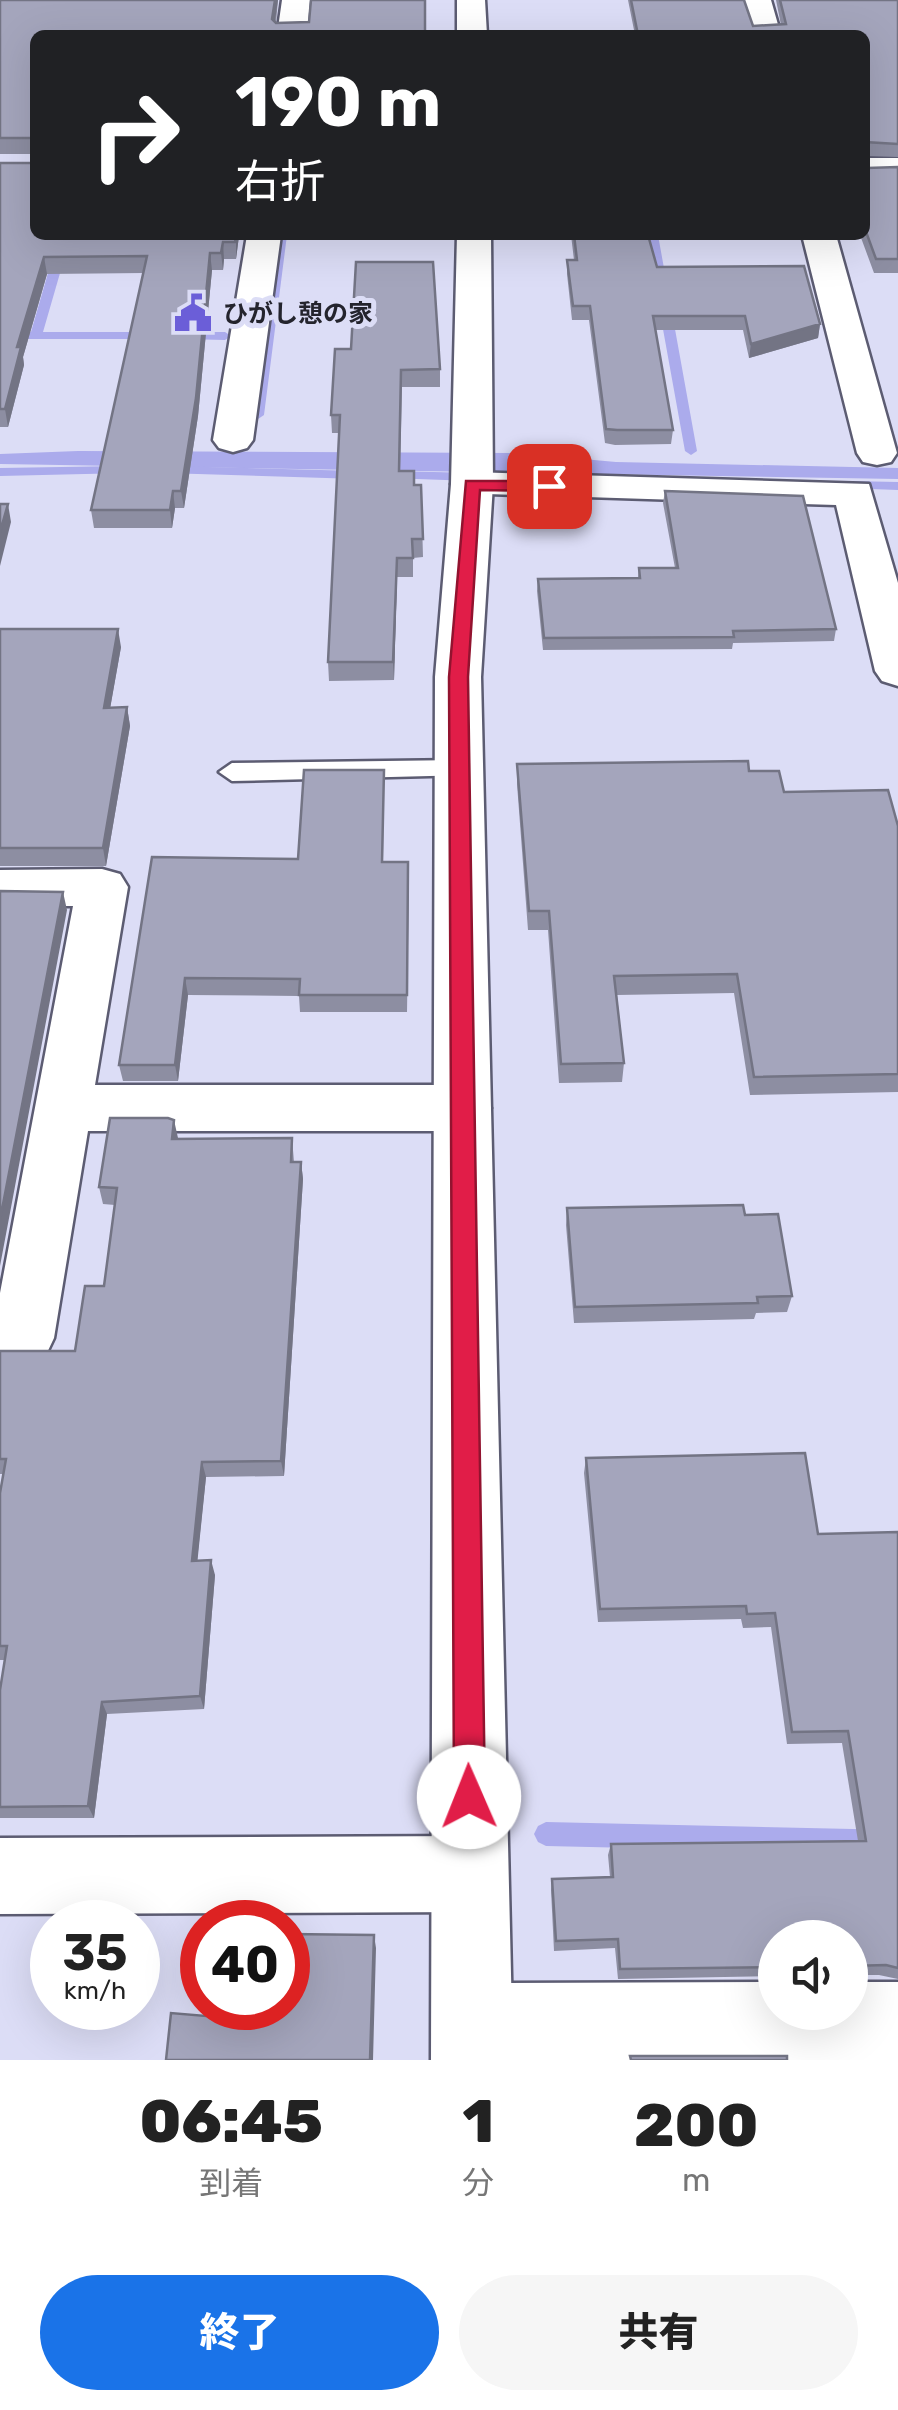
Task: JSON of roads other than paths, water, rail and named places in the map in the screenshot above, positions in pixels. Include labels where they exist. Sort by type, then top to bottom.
[{"type":"street","points":[[293,30],[296,0]]},
{"type":"street","points":[[471,0],[472,30]]},
{"type":"street","points":[[757,0],[765,30]]},
{"type":"street","points":[[870,168],[898,168]]},
{"type":"street","points":[[234,440],[263,240]]},
{"type":"street","points":[[474,240],[472,468],[458,677],[472,2042],[898,2022]]},
{"type":"street","points":[[820,240],[877,453]]},
{"type":"street","points":[[472,468],[854,493],[898,671]]},
{"type":"street","points":[[0,888],[102,887],[23,1338],[0,1338]]},
{"type":"street","points":[[65,1108],[463,1108]]},
{"type":"street","points":[[0,1876],[470,1874]]},
{"type":"lane","points":[[232,772],[460,769]]},
{"type":"water","points":[[517,453],[616,462],[898,468],[898,479],[0,464],[0,454]]},
{"type":"waterway","points":[[36,335],[64,240]]},
{"type":"waterway","points":[[258,415],[280,240]]},
{"type":"waterway","points":[[653,240],[691,451]]},
{"type":"waterway","points":[[0,335],[150,336]]},
{"type":"waterway","points":[[186,336],[225,336]]},
{"type":"waterway","points":[[0,472],[123,470]]},
{"type":"waterway","points":[[169,470],[358,475]]},
{"type":"waterway","points":[[394,475],[473,477]]},
{"type":"waterway","points":[[849,485],[898,486]]},
{"type":"waterway","points":[[546,1834],[898,1842]]},
{"type":"place","name":"ひがし憩の家","points":[[193,313]]}]
